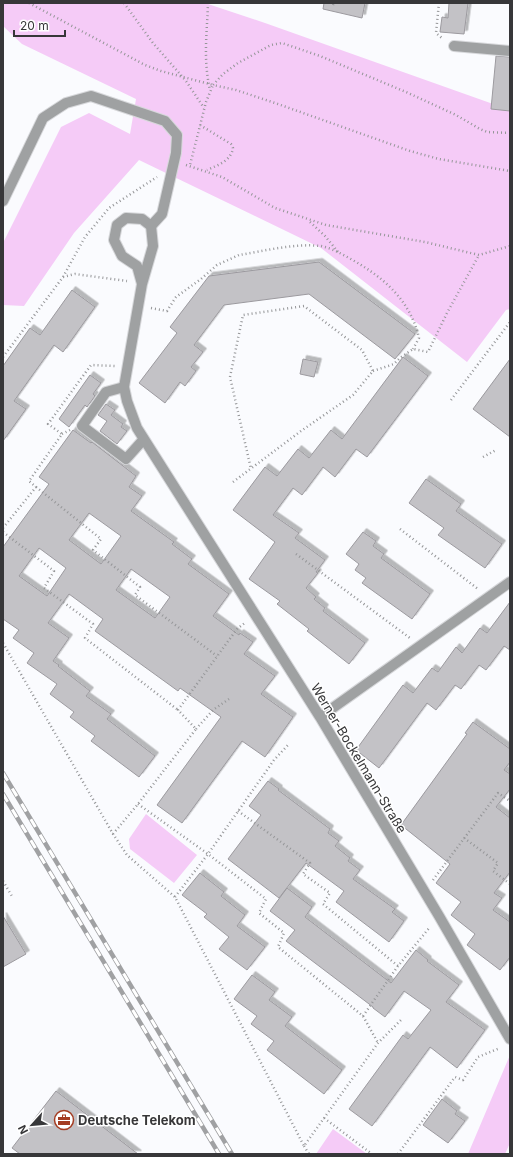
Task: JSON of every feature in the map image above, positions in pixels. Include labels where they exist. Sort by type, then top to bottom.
[{"type":"street","points":[[454,46],[510,50]]},
{"type":"street","points":[[3,201],[43,118],[66,102],[91,96],[165,121],[177,135],[176,153],[162,214],[151,226]]},
{"type":"street","name":"Werner-Bockelmann-Straße","points":[[142,284],[137,266],[122,256],[114,240],[117,225],[126,218],[142,219],[151,226],[153,246],[142,284],[124,386],[132,415],[144,440],[320,717],[439,916],[507,1043]]},
{"type":"street","points":[[124,386],[106,392],[82,426],[126,459],[144,440]]},
{"type":"street","points":[[320,717],[510,582]]},
{"type":"path","points":[[29,3],[161,71],[236,90],[410,151],[439,159],[510,171]]},
{"type":"path","points":[[124,3],[142,29],[182,76],[204,108]]},
{"type":"path","points":[[208,3],[205,54],[206,74],[210,90]]},
{"type":"path","points":[[436,33],[439,3]]},
{"type":"path","points":[[190,165],[204,108],[213,85],[223,74],[238,63],[271,45],[282,43],[320,56],[406,92],[456,115],[487,132],[510,133]]},
{"type":"path","points":[[200,125],[231,144],[233,148],[232,154],[229,158],[206,170]]},
{"type":"path","points":[[173,165],[190,165],[222,176],[275,208],[326,225],[424,242],[479,255],[510,246]]},
{"type":"path","points":[[308,220],[326,236],[338,252]]},
{"type":"path","points":[[138,306],[167,311],[176,297],[217,265],[239,255],[309,246],[327,248],[338,252],[362,265],[382,279],[403,303],[411,316],[419,338],[413,348],[394,364],[373,371],[353,395],[301,431],[233,482]]},
{"type":"path","points":[[413,348],[428,352],[447,313],[479,255]]},
{"type":"path","points":[[3,357],[63,277],[75,274],[142,284]]},
{"type":"path","points":[[251,469],[230,377],[243,315],[304,306],[362,350],[373,371]]},
{"type":"path","points":[[451,400],[510,322]]},
{"type":"path","points":[[127,366],[91,365],[48,424],[62,434],[29,481],[102,539],[94,550],[140,587],[135,594],[217,656]]},
{"type":"path","points":[[483,457],[496,450]]},
{"type":"path","points":[[3,528],[36,487]]},
{"type":"path","points":[[400,529],[489,598]]},
{"type":"path","points":[[3,532],[54,571],[44,588],[93,624],[84,638],[178,710],[196,729]]},
{"type":"path","points":[[296,554],[421,646]]},
{"type":"path","points":[[178,710],[237,628],[256,615]]},
{"type":"path","points":[[3,643],[113,834],[127,855],[175,896],[309,1154]]},
{"type":"path","points":[[113,834],[196,729],[213,710],[229,700]]},
{"type":"path","points":[[175,896],[208,854],[274,760],[288,745]]},
{"type":"path","points":[[424,891],[498,793],[510,801]]},
{"type":"path","points":[[138,804],[208,854],[266,900],[259,913],[284,933],[278,947],[363,1016],[378,1043]]},
{"type":"path","points":[[238,811],[310,864],[303,874],[330,894],[323,904],[398,966]]},
{"type":"path","points":[[464,838],[498,862],[493,871],[510,884]]},
{"type":"path","points":[[3,881],[13,898]]},
{"type":"path","points":[[363,1016],[398,966],[439,916]]},
{"type":"path","points":[[304,1146],[378,1043],[402,1019]]},
{"type":"path","points":[[398,1154],[455,1077],[463,1080],[478,1057],[507,1043]]},
{"type":"path","points":[[324,1118],[372,1154]]},
{"type":"shaded area","points":[[3,3],[205,3],[510,110],[510,309],[506,310],[467,362],[321,248],[139,160],[74,233],[24,306],[3,305],[3,243],[61,127],[89,113],[130,134],[136,99],[22,44],[3,26]]},
{"type":"shaded area","points":[[146,814],[197,855],[174,883],[130,849],[129,839]]},
{"type":"shaded area","points":[[510,1055],[510,1143],[505,1154],[468,1154]]},
{"type":"shaded area","points":[[333,1129],[367,1154],[316,1154]]},
{"type":"building","points":[[324,3],[365,3],[362,18],[323,9]]},
{"type":"building","points":[[449,3],[468,3],[464,34],[440,32],[442,17],[448,18]]},
{"type":"building","points":[[496,56],[510,57],[510,111],[491,109]]},
{"type":"building","points":[[319,262],[415,334],[395,359],[309,294],[224,305],[194,345],[203,352],[191,367],[196,371],[185,386],[180,382],[165,403],[139,383],[177,333],[170,327],[209,276]]},
{"type":"building","points":[[72,290],[95,307],[63,352],[54,345],[14,401],[26,409],[3,441],[3,366],[30,328],[40,335]]},
{"type":"building","points":[[403,357],[428,376],[367,457],[356,449],[335,477],[323,467],[302,495],[293,488],[273,515],[299,533],[295,538],[325,560],[316,572],[318,573],[306,588],[316,597],[314,599],[325,608],[323,611],[365,643],[349,664],[307,631],[309,629],[277,604],[280,601],[249,579],[275,542],[233,510],[265,467],[277,476],[298,449],[309,458],[331,430],[342,439]]},
{"type":"building","points":[[303,359],[318,362],[314,377],[300,374]]},
{"type":"building","points":[[510,359],[510,437],[473,409]]},
{"type":"building","points":[[90,375],[101,383],[93,394],[95,396],[87,407],[85,405],[69,427],[59,419]]},
{"type":"building","points":[[106,404],[115,410],[111,415],[123,424],[121,427],[127,431],[117,444],[100,431],[107,421],[98,415]]},
{"type":"building","points":[[73,430],[91,443],[92,442],[136,476],[129,487],[142,496],[131,511],[174,542],[172,544],[192,559],[188,564],[229,594],[213,616],[239,635],[240,633],[253,642],[244,654],[275,676],[261,694],[293,717],[265,757],[242,741],[182,823],[157,805],[221,717],[180,688],[178,691],[95,631],[103,619],[69,594],[48,623],[69,638],[53,661],[90,691],[86,696],[111,714],[107,719],[155,756],[139,777],[91,741],[95,736],[70,717],[74,712],[50,694],[57,684],[27,663],[34,653],[13,638],[19,630],[3,619],[3,547],[49,484],[39,477]],"holes":[[[89,513],[121,536],[101,564],[69,540]],[[39,548],[66,568],[47,596],[19,576]],[[131,569],[170,597],[155,618],[116,590]]]},
{"type":"building","points":[[426,479],[461,504],[456,511],[502,544],[485,568],[438,535],[444,528],[409,503]]},
{"type":"building","points":[[363,532],[376,541],[373,546],[384,554],[381,558],[430,594],[412,619],[362,583],[366,578],[355,570],[359,564],[346,554]]},
{"type":"building","points":[[510,602],[510,650],[504,646],[486,670],[479,665],[461,689],[455,685],[436,710],[427,703],[379,768],[356,750],[403,685],[413,693],[432,668],[438,672],[456,647],[462,653],[480,628],[487,633]]},
{"type":"building","points":[[473,722],[510,749],[510,762],[504,770],[510,774],[510,789],[496,807],[510,818],[510,872],[494,893],[502,898],[493,910],[510,922],[510,957],[500,970],[467,945],[475,934],[451,915],[461,902],[436,883],[450,864],[401,825],[467,734],[465,733]]},
{"type":"building","points":[[268,781],[330,829],[328,833],[339,841],[335,846],[350,858],[348,861],[360,870],[353,879],[395,909],[392,912],[404,921],[389,942],[336,902],[344,891],[306,863],[279,898],[228,859],[261,815],[249,806]]},
{"type":"building","points":[[200,873],[224,892],[221,896],[245,915],[237,926],[265,947],[247,970],[219,949],[229,937],[204,917],[207,914],[182,895]]},
{"type":"building","points":[[287,888],[312,907],[305,917],[391,983],[416,950],[428,960],[427,961],[459,985],[446,1002],[485,1030],[457,1068],[430,1047],[372,1126],[349,1109],[403,1035],[408,1039],[431,1010],[404,991],[385,1017],[286,941],[295,930],[270,911]]},
{"type":"building","points":[[3,916],[26,954],[3,967]]},
{"type":"building","points":[[252,975],[275,992],[269,1000],[292,1017],[285,1026],[342,1070],[324,1094],[267,1050],[274,1041],[251,1024],[257,1016],[234,999]]},
{"type":"building","name":"Deutsche Telekom","points":[[56,1091],[138,1154],[20,1154],[12,1148]]},
{"type":"building","points":[[442,1099],[457,1111],[455,1114],[465,1121],[448,1143],[423,1125]]},
{"type":"railway","points":[[3,773],[232,1154]]},
{"type":"railway","points":[[3,794],[219,1154]]},
{"type":"place","name":"Deutsche Telekom","points":[[64,1120]]}]
